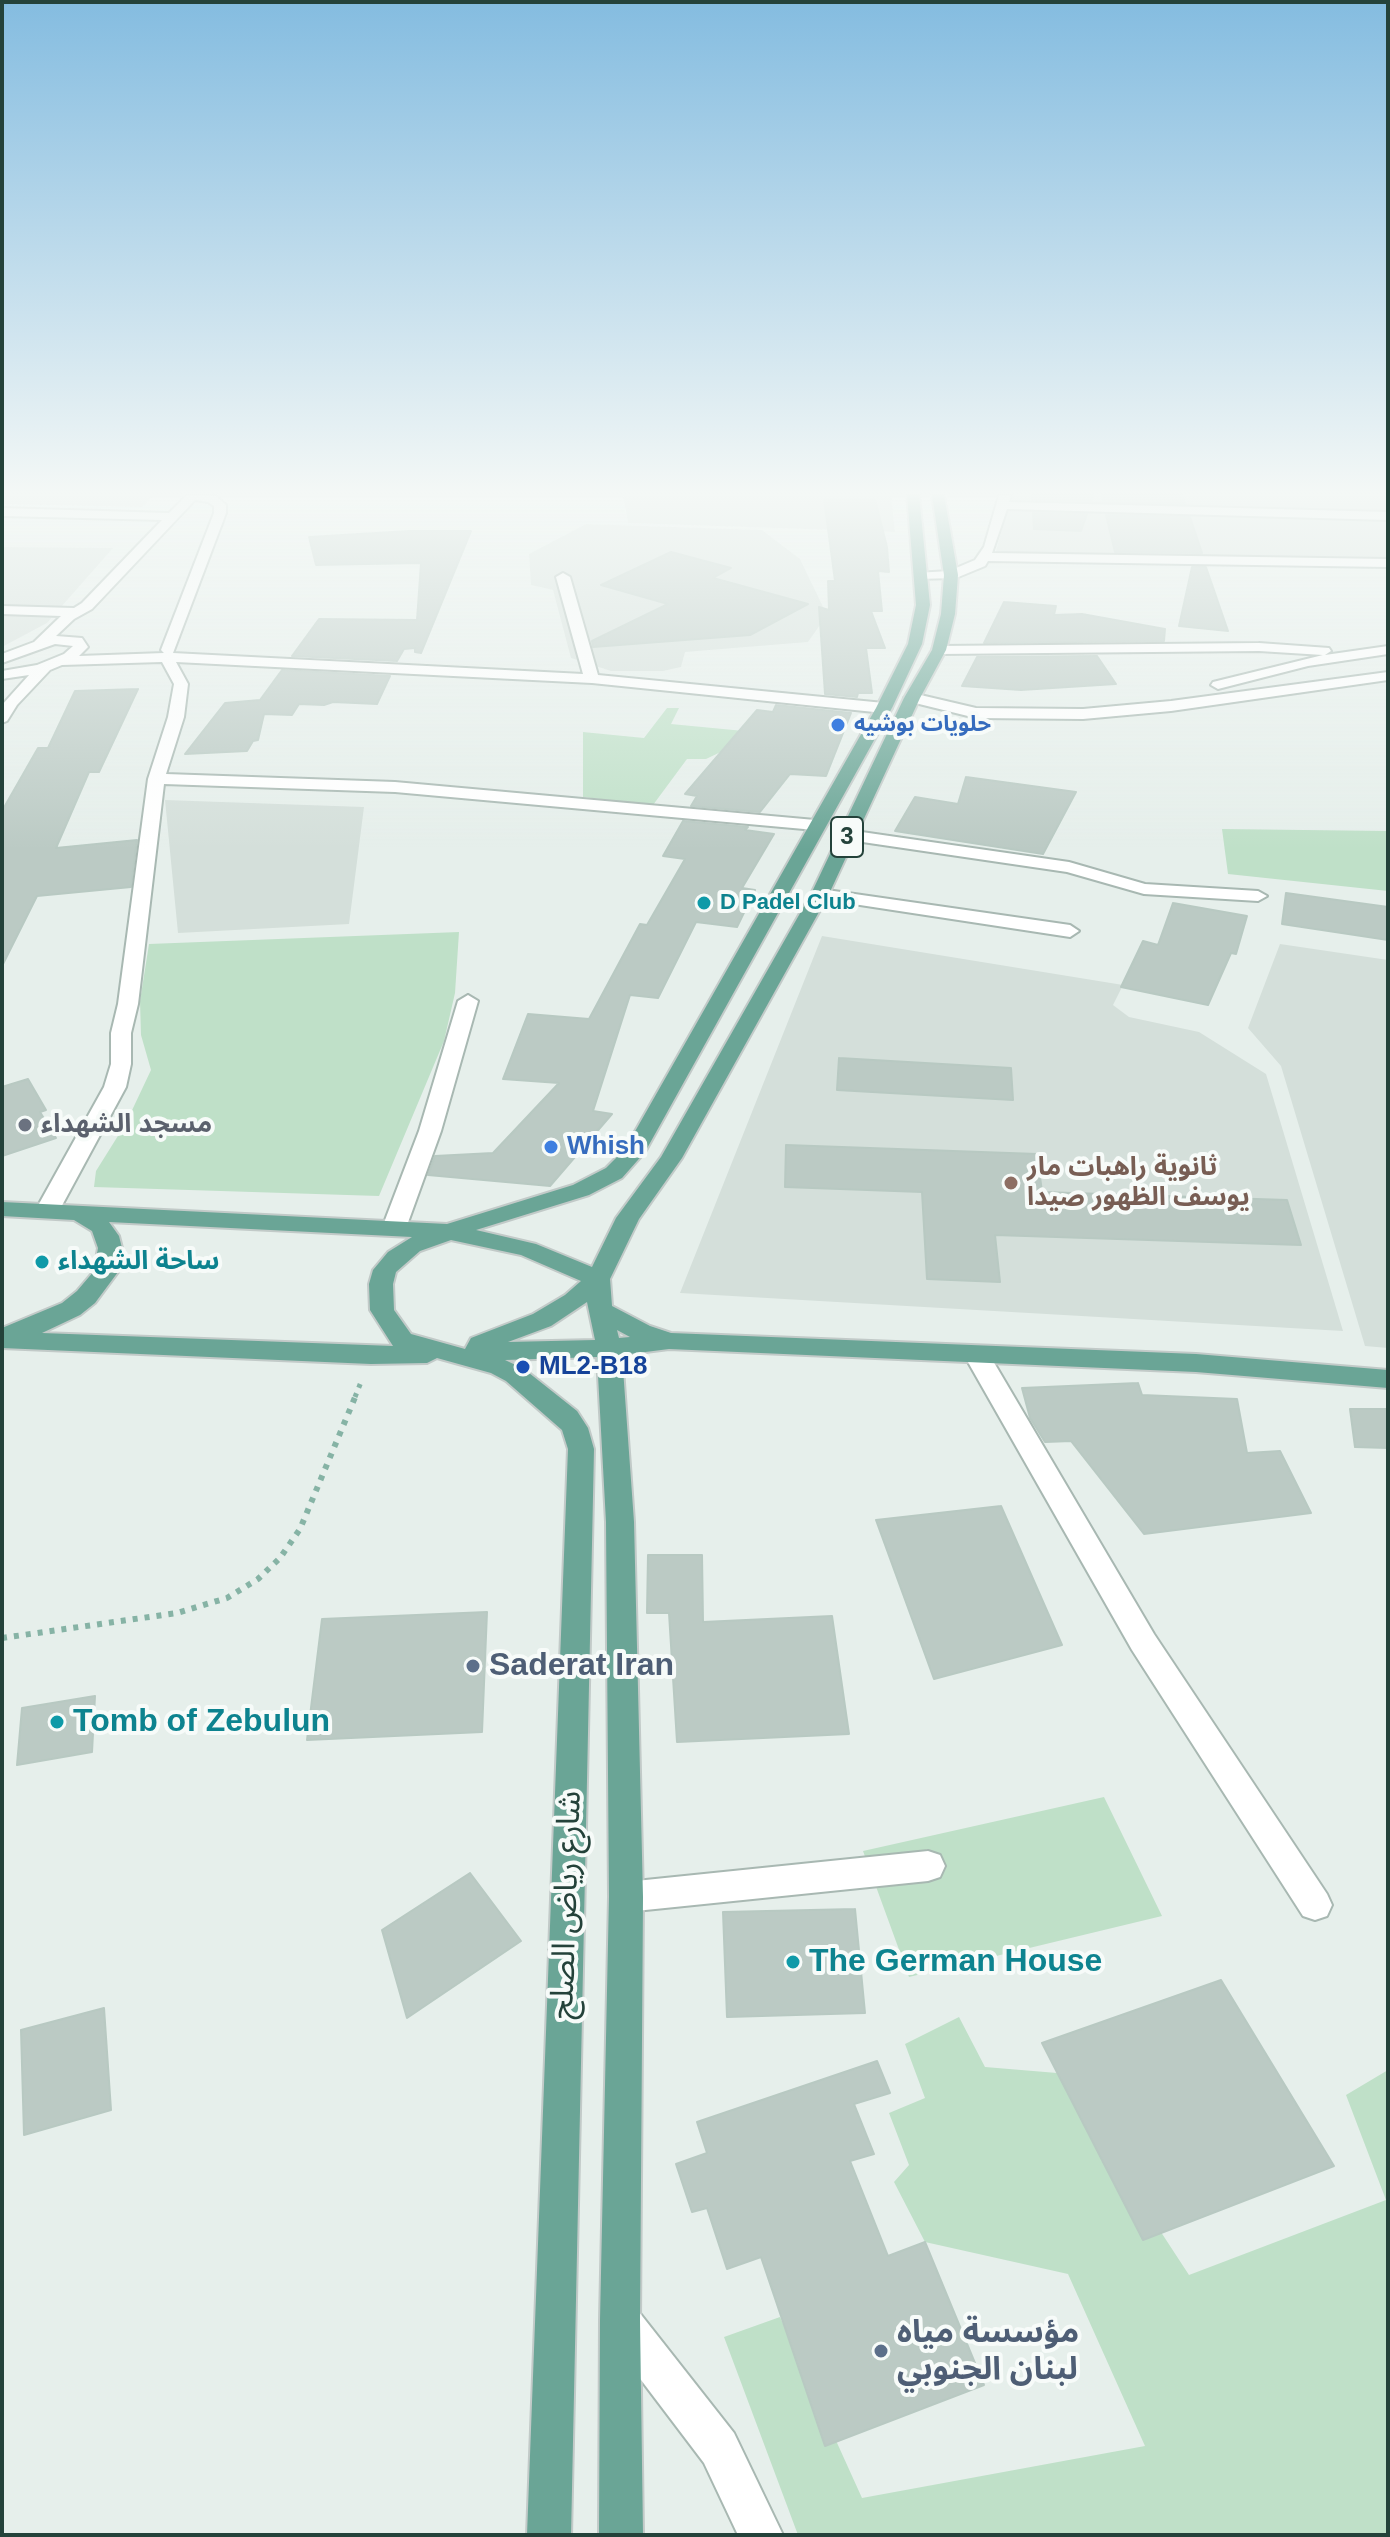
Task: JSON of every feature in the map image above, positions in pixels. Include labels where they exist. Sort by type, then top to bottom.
[{"type":"main road","name":"3","points":[[450,1232],[581,1190],[614,1173],[634,1152],[815,825],[884,708],[915,644],[921,613]]},
{"type":"main road","name":"3","points":[[598,1279],[628,1218],[671,1158],[820,894],[939,650],[948,613]]},
{"type":"main road","points":[[2,1209],[450,1232],[528,1249],[598,1279]]},
{"type":"main road","points":[[2,1338],[71,1309],[86,1297],[106,1272],[110,1248],[107,1236],[100,1226],[77,1211]]},
{"type":"main road","points":[[450,1232],[427,1239],[396,1257],[385,1270],[380,1298],[387,1321],[402,1340],[447,1353],[525,1328],[574,1301],[598,1279]]},
{"type":"main road","points":[[598,1279],[600,1310],[609,1348]]},
{"type":"main road","points":[[600,1310],[641,1332],[669,1341]]},
{"type":"main road","points":[[2,1338],[371,1355],[609,1348],[669,1341],[1196,1363],[1388,1379]]},
{"type":"main road","name":"شارع رياض الصلح","points":[[609,1348],[620,1522],[626,1897],[620,2320],[621,2535]]},
{"type":"main road","name":"شارع رياض الصلح","points":[[447,1353],[500,1367],[528,1384],[568,1418],[575,1428],[581,1449],[549,2535]]},
{"type":"street","points":[[19,613],[81,626],[168,655],[192,679]]},
{"type":"street","points":[[41,642],[62,639],[81,626],[92,613]]},
{"type":"street","points":[[168,655],[183,613]]},
{"type":"street","points":[[573,613],[592,679]]},
{"type":"street","points":[[2,665],[41,642],[81,626]]},
{"type":"street","points":[[2,665],[25,673],[78,652],[81,626]]},
{"type":"street","points":[[1259,647],[1307,662],[1346,680]]},
{"type":"street","points":[[939,650],[1259,647],[1363,653]]},
{"type":"street","points":[[916,692],[991,703],[1088,702],[1204,688],[1307,662],[1388,650]]},
{"type":"street","points":[[2,718],[11,703],[53,664],[168,655],[592,679],[884,708]]},
{"type":"street","points":[[192,679],[255,660]]},
{"type":"street","points":[[2,665],[11,703]]},
{"type":"street","points":[[916,692],[976,713],[1083,714],[1196,703],[1388,676]]},
{"type":"street","points":[[47,1211],[91,1133],[118,1075],[156,779],[192,679]]},
{"type":"street","points":[[156,779],[395,787],[815,825]]},
{"type":"street","points":[[848,835],[1069,867],[1144,889],[1258,896]]},
{"type":"street","points":[[820,894],[1070,931]]},
{"type":"street","points":[[394,1228],[430,1131],[468,1001]]},
{"type":"street","points":[[977,1355],[1143,1642],[1315,1905]]},
{"type":"street","points":[[626,1897],[928,1866]]},
{"type":"street","points":[[620,2320],[719,2448],[761,2535]]},
{"type":"path","points":[[2,1638],[177,1613],[227,1598],[258,1579],[280,1558],[300,1529],[371,1355]]},
{"type":"shaded area","points":[[2,613],[55,613],[47,623],[2,647]]},
{"type":"shaded area","points":[[559,613],[827,615],[808,642],[685,652],[681,667],[663,671],[611,671],[571,658]]},
{"type":"shaded area","points":[[165,800],[364,807],[349,924],[178,933]]},
{"type":"shaded area","name":"ثانوية راهبات مار يوسف الظهور صيدا","points":[[822,936],[1123,985],[1113,1005],[1129,1017],[1199,1032],[1266,1074],[1343,1331],[680,1293]]},
{"type":"shaded area","points":[[1280,944],[1388,960],[1388,1348],[1365,1346],[1281,1066],[1248,1028]]},
{"type":"green space","points":[[667,708],[679,708],[671,724],[744,731],[727,749],[706,759],[687,759],[653,805],[583,797],[583,732],[644,738]]},
{"type":"green space","points":[[1222,829],[1388,831],[1388,891],[1228,874]]},
{"type":"green space","points":[[459,932],[455,993],[444,1041],[379,1196],[94,1187],[96,1171],[126,1123],[151,1070],[141,1035],[140,1001],[149,944]]},
{"type":"green space","points":[[1104,1797],[1162,1916],[909,1977],[863,1851]]},
{"type":"green space","points":[[959,2017],[985,2067],[1057,2073],[1189,2275],[1386,2200],[1346,2095],[1388,2070],[1388,2535],[798,2535],[724,2337],[780,2317],[862,2498],[1145,2446],[1068,2274],[925,2242],[894,2182],[909,2165],[889,2113],[925,2098],[905,2044]]},
{"type":"building","points":[[417,613],[437,613],[421,653],[415,652],[415,648],[404,649],[397,661],[292,656],[319,619],[417,620]]},
{"type":"building","points":[[649,613],[790,613],[750,635],[593,647],[592,641]]},
{"type":"building","points":[[819,613],[872,613],[885,648],[866,648],[872,693],[858,693],[857,697],[825,694]]},
{"type":"building","points":[[998,613],[1082,614],[1165,629],[1164,641],[984,643]]},
{"type":"building","points":[[1182,613],[1222,613],[1228,631],[1179,626]]},
{"type":"building","points":[[1097,656],[1116,684],[1021,690],[962,686],[977,657]]},
{"type":"building","points":[[282,670],[390,676],[377,704],[299,704],[292,715],[264,714],[258,740],[253,741],[247,751],[185,754],[225,703],[260,700]]},
{"type":"building","points":[[138,689],[99,772],[89,772],[56,848],[137,840],[131,887],[37,896],[2,966],[2,811],[38,748],[48,748],[75,691]]},
{"type":"building","points":[[776,705],[851,713],[826,776],[790,774],[760,812],[691,806],[697,796],[685,794],[757,710],[773,712]]},
{"type":"building","points":[[966,777],[1076,792],[1043,854],[895,831],[915,797],[958,804]]},
{"type":"building","points":[[683,821],[748,827],[745,830],[774,834],[742,888],[755,890],[737,927],[696,922],[658,998],[630,995],[593,1111],[612,1114],[550,1186],[428,1175],[435,1156],[493,1153],[559,1083],[503,1079],[528,1014],[589,1019],[640,924],[647,925],[685,859],[663,856]]},
{"type":"building","points":[[1286,893],[1388,907],[1388,940],[1282,924]]},
{"type":"building","points":[[1173,903],[1247,916],[1236,954],[1231,953],[1208,1005],[1121,987],[1143,941],[1158,945]]},
{"type":"building","points":[[839,1058],[1011,1068],[1013,1100],[837,1090]]},
{"type":"building","name":"مسجد الشهداء","points":[[28,1079],[46,1110],[40,1112],[56,1138],[2,1156],[2,1087]]},
{"type":"building","points":[[786,1145],[1037,1154],[1042,1192],[1287,1200],[1301,1245],[995,1235],[1000,1282],[927,1279],[922,1192],[785,1187]]},
{"type":"building","points":[[1138,1383],[1142,1395],[1237,1399],[1247,1453],[1280,1451],[1311,1513],[1144,1534],[1071,1441],[1045,1442],[1030,1418],[1022,1388]]},
{"type":"building","points":[[1350,1409],[1388,1409],[1388,1448],[1355,1447]]},
{"type":"building","points":[[1001,1506],[1062,1645],[934,1679],[876,1520]]},
{"type":"building","points":[[648,1555],[702,1555],[703,1622],[832,1616],[849,1734],[677,1742],[669,1613],[647,1613]]},
{"type":"building","points":[[487,1612],[482,1732],[307,1740],[322,1619]]},
{"type":"building","name":"Tomb of Zebulun","points":[[95,1696],[92,1752],[17,1765],[22,1708]]},
{"type":"building","points":[[470,1873],[521,1941],[407,2018],[382,1930]]},
{"type":"building","name":"The German House","points":[[855,1909],[865,2013],[727,2017],[723,1912]]},
{"type":"building","points":[[1221,1980],[1334,2166],[1143,2240],[1042,2043]]},
{"type":"building","points":[[104,2008],[111,2110],[24,2135],[21,2030]]},
{"type":"building","points":[[877,2061],[890,2093],[854,2104],[874,2154],[850,2161],[888,2256],[925,2242],[984,2385],[825,2446],[761,2257],[727,2269],[707,2208],[692,2212],[676,2164],[707,2153],[697,2122]]},
{"type":"place","name":"حلويات بوشيه","points":[[838,725]]},
{"type":"place","name":"D Padel Club","points":[[704,903]]},
{"type":"place","name":"مسجد الشهداء","points":[[25,1125]]},
{"type":"place","name":"Whish","points":[[551,1147]]},
{"type":"place","name":"ثانوية راهبات مار يوسف الظهور صيدا","points":[[1011,1183]]},
{"type":"place","name":"ساحة الشهداء","points":[[42,1262]]},
{"type":"place","name":"ML2-B18","points":[[523,1367]]},
{"type":"place","name":"Saderat Iran","points":[[473,1666]]},
{"type":"place","name":"Tomb of Zebulun","points":[[57,1722]]},
{"type":"place","name":"The German House","points":[[793,1962]]},
{"type":"place","name":"مؤسسة مياه لبنان الجنوبي","points":[[881,2351]]}]
